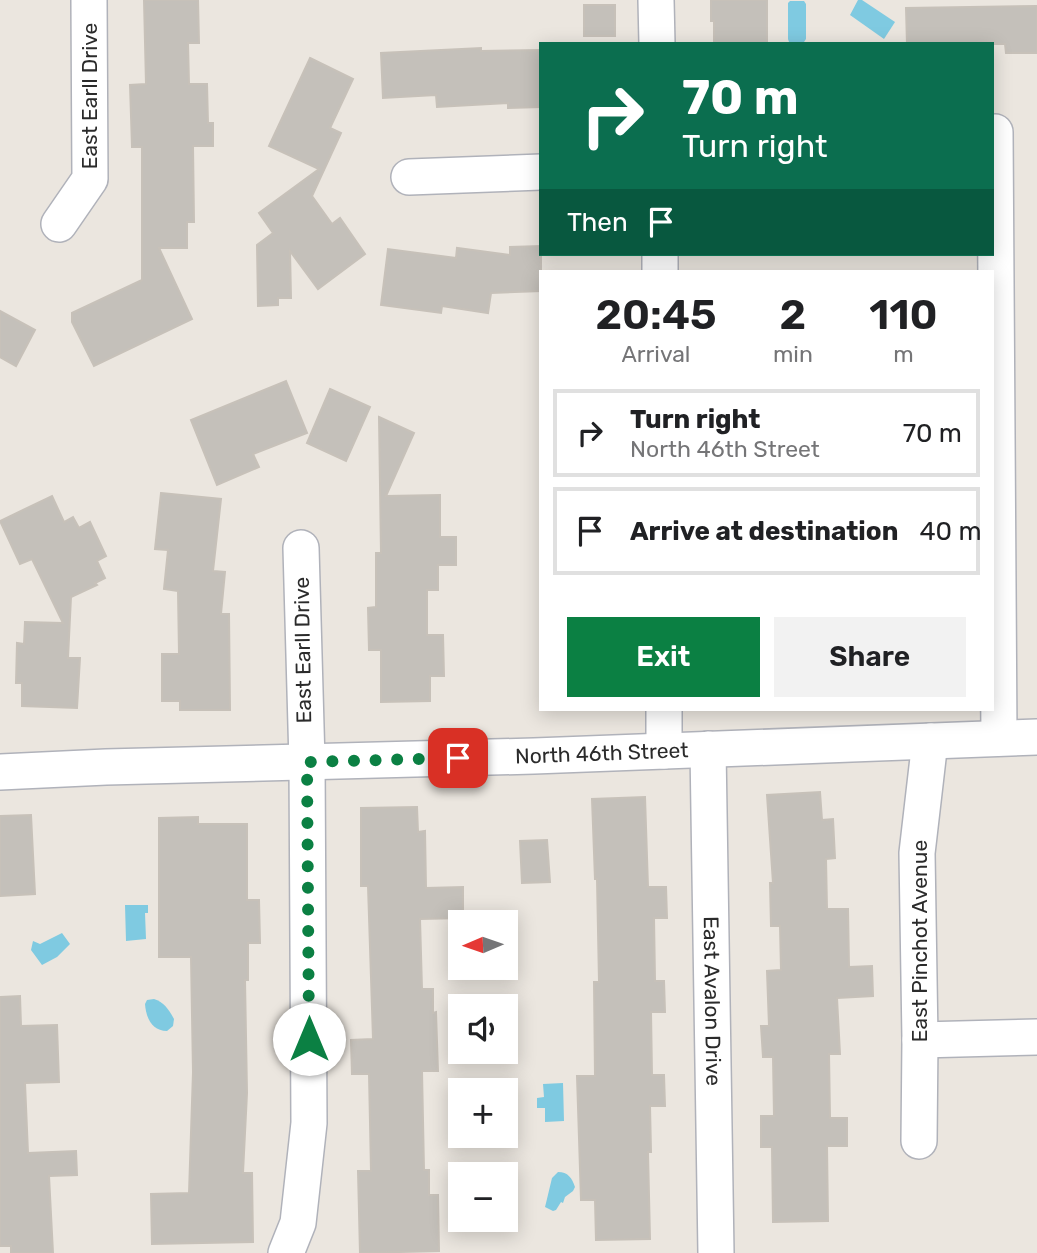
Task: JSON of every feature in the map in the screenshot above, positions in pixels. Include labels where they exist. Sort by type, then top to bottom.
[{"type":"street","name":"East Earll Drive","points":[[60,225],[90,179],[89,0]]},
{"type":"street","points":[[656,0],[657,42]]},
{"type":"street","points":[[995,132],[999,738]]},
{"type":"street","points":[[409,177],[539,172]]},
{"type":"street","name":"East Earll Drive","points":[[286,1253],[298,1223],[309,1123],[307,762],[301,548]]},
{"type":"street","points":[[664,711],[664,751]]},
{"type":"street","name":"North 46th Street","points":[[0,772],[1037,737]]},
{"type":"street","name":"East Pinchot Avenue","points":[[919,1141],[917,853],[930,741]]},
{"type":"street","name":"East Avalon Drive","points":[[708,749],[716,1253]]},
{"type":"street","points":[[920,1040],[1037,1037]]},
{"type":"water","points":[[858,0],[895,22],[884,39],[850,15]]},
{"type":"water","points":[[790,1],[804,1],[806,4],[804,42],[789,42]]},
{"type":"water","points":[[125,905],[148,905],[148,913],[145,913],[146,939],[126,941]]},
{"type":"water","points":[[62,933],[70,944],[57,957],[42,965],[31,950],[33,941],[40,944]]},
{"type":"water","points":[[154,999],[163,1004],[174,1019],[173,1026],[167,1031],[157,1029],[148,1019],[145,1004],[147,1000]]},
{"type":"water","points":[[563,1083],[564,1121],[545,1122],[545,1108],[537,1108],[537,1098],[544,1097],[543,1084]]},
{"type":"water","points":[[558,1172],[569,1176],[575,1187],[553,1211],[545,1207],[552,1178]]},
{"type":"building","points":[[144,0],[198,0],[199,43],[188,43],[189,84],[207,84],[208,123],[213,123],[213,146],[193,146],[194,222],[187,222],[187,248],[159,248],[192,319],[94,366],[72,322],[72,313],[142,280],[142,147],[132,147],[130,85],[146,84]]},
{"type":"building","points":[[711,0],[767,0],[767,42],[714,42],[714,21],[711,21]]},
{"type":"building","points":[[584,5],[615,5],[615,36],[584,36]]},
{"type":"building","points":[[1037,6],[1037,53],[1006,53],[1005,44],[994,42],[907,42],[906,8]]},
{"type":"building","points":[[481,48],[481,51],[539,50],[539,107],[508,108],[508,103],[437,107],[436,95],[383,98],[381,53]]},
{"type":"building","points":[[310,58],[353,79],[330,128],[341,133],[312,196],[332,224],[340,218],[365,254],[318,289],[290,251],[291,298],[278,298],[278,305],[258,306],[257,245],[273,233],[259,213],[319,169],[269,146]]},
{"type":"building","points":[[539,246],[539,291],[491,293],[488,313],[442,306],[441,313],[381,305],[388,249],[456,258],[457,248],[510,255],[510,247]]},
{"type":"building","points":[[0,311],[35,330],[16,366],[0,357]]},
{"type":"building","points":[[286,381],[307,433],[253,454],[259,467],[217,485],[191,420]]},
{"type":"building","points":[[330,389],[370,407],[346,461],[307,443]]},
{"type":"building","points":[[379,417],[414,433],[386,496],[440,495],[440,537],[456,537],[456,565],[438,565],[438,590],[427,590],[427,635],[443,635],[444,676],[430,676],[430,701],[381,702],[381,650],[369,650],[368,608],[376,607],[376,553],[381,553]]},
{"type":"building","points":[[161,493],[221,499],[213,571],[225,572],[221,614],[229,614],[230,710],[180,710],[180,701],[162,701],[162,654],[179,654],[178,591],[164,589],[168,550],[155,549]]},
{"type":"building","points":[[52,496],[64,522],[73,517],[79,528],[90,522],[106,556],[97,561],[105,578],[95,583],[97,585],[71,597],[68,658],[80,658],[77,708],[22,706],[22,683],[16,683],[17,643],[24,644],[25,622],[63,623],[32,559],[20,564],[0,521]]},
{"type":"building","points":[[820,792],[822,820],[833,819],[835,858],[826,859],[827,909],[848,909],[849,967],[872,966],[873,996],[837,998],[840,1054],[829,1054],[830,1118],[847,1118],[847,1146],[827,1146],[828,1221],[773,1222],[772,1147],[761,1147],[761,1116],[774,1116],[773,1057],[763,1057],[761,1026],[769,1026],[767,971],[781,970],[780,926],[771,926],[770,883],[773,883],[767,795]]},
{"type":"building","points":[[645,797],[648,887],[666,887],[667,918],[654,918],[655,981],[664,981],[665,1012],[651,1012],[652,1075],[664,1075],[665,1106],[650,1106],[650,1239],[596,1240],[595,1200],[581,1200],[577,1076],[595,1076],[594,982],[599,982],[592,799]]},
{"type":"building","points":[[417,807],[418,832],[425,831],[426,888],[463,887],[463,910],[448,910],[448,918],[420,919],[422,989],[433,989],[433,1013],[436,1012],[438,1071],[422,1071],[424,1170],[429,1170],[429,1195],[438,1195],[439,1251],[360,1253],[358,1171],[371,1171],[369,1074],[352,1074],[351,1040],[373,1039],[368,886],[361,886],[361,808]]},
{"type":"building","points":[[31,815],[35,894],[0,896],[0,816]]},
{"type":"building","points":[[198,817],[198,824],[247,824],[247,900],[259,900],[260,943],[248,943],[248,980],[245,980],[247,1093],[243,1173],[252,1173],[253,1242],[152,1244],[151,1194],[189,1193],[193,1072],[191,957],[159,957],[159,818]]},
{"type":"building","points":[[547,840],[550,882],[522,883],[520,841]]},
{"type":"building","points":[[20,996],[21,1026],[57,1025],[59,1082],[25,1083],[28,1153],[76,1151],[77,1175],[49,1176],[53,1253],[11,1253],[11,1246],[0,1246],[0,997]]},
{"type":"route","points":[[309,1039],[307,762],[458,758]]}]
